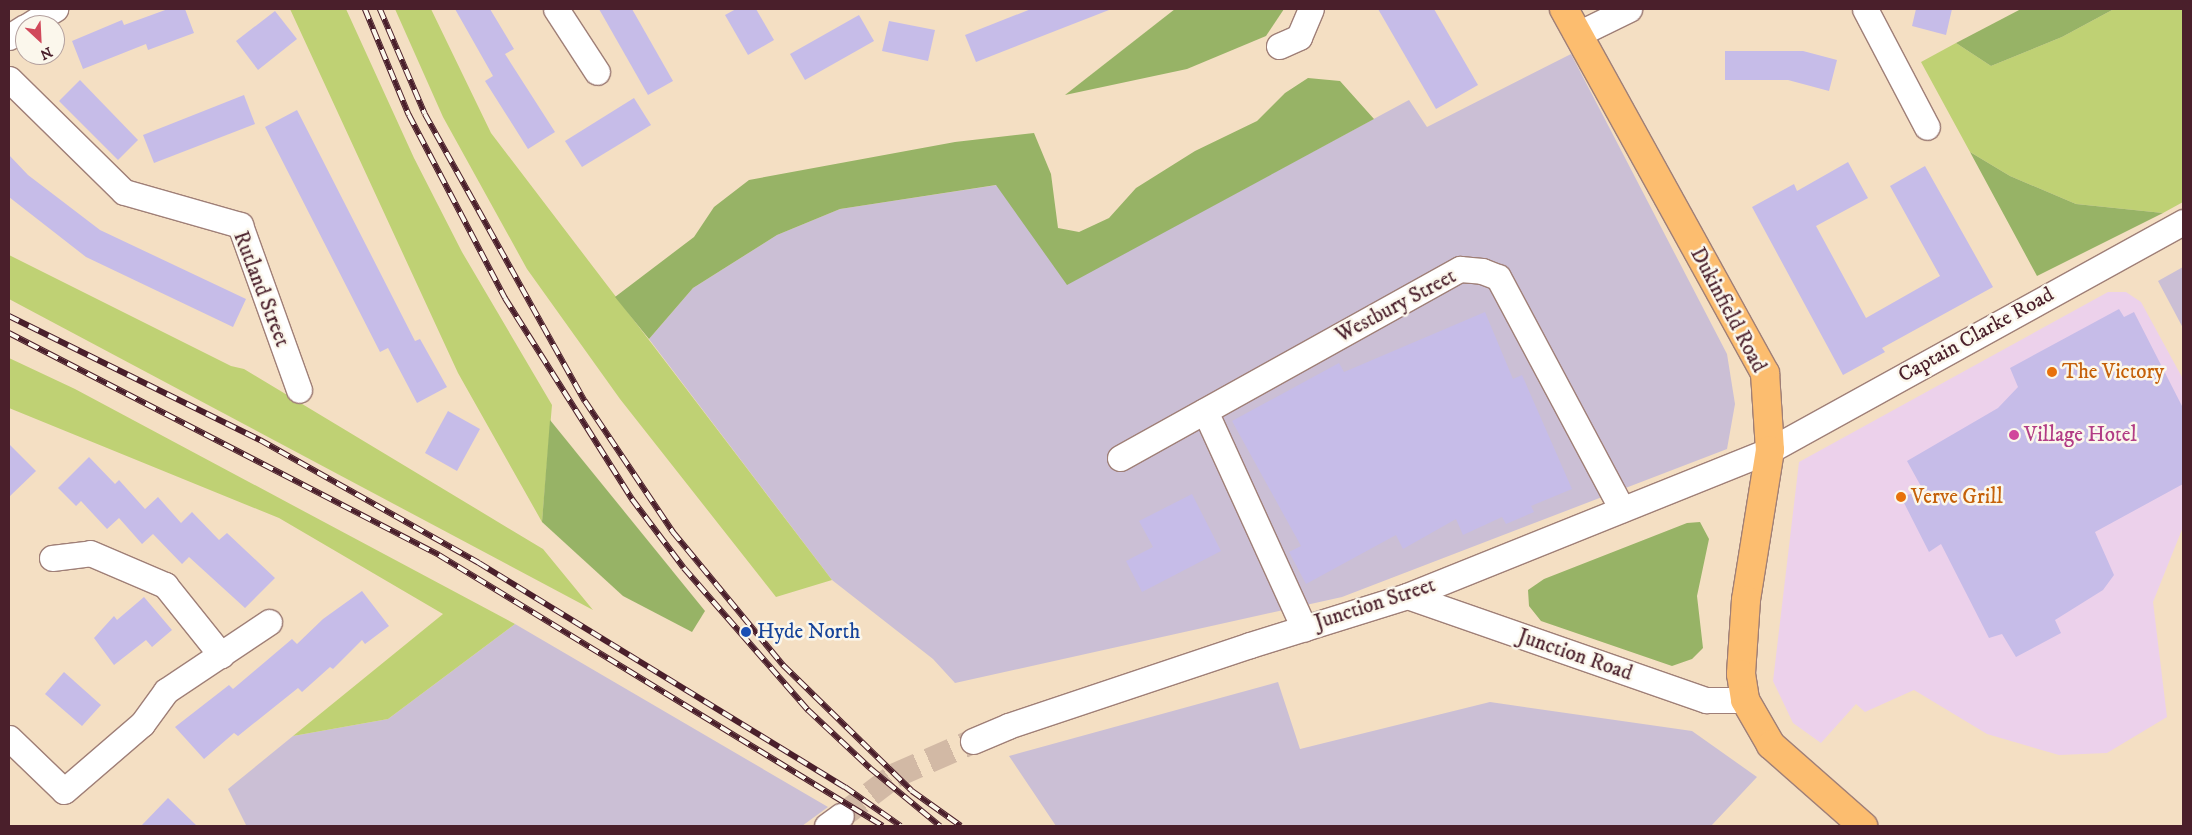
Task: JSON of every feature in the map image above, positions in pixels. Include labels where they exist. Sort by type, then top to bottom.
[{"type":"main road","name":"Dukinfield Road","points":[[1564,9],[1765,373],[1770,450],[1746,600],[1741,674],[1746,700],[1771,745],[1863,826]]},
{"type":"street","points":[[556,9],[597,72]]},
{"type":"street","points":[[1279,46],[1300,37],[1311,9]]},
{"type":"street","points":[[1578,34],[1629,9]]},
{"type":"street","points":[[1865,9],[1926,126]]},
{"type":"street","name":"Rutland Street","points":[[9,79],[124,192],[240,224],[299,390]]},
{"type":"street","name":"Captain Clarke Road","points":[[1770,450],[2183,222]]},
{"type":"street","name":"Westbury Street","points":[[1120,458],[1460,269],[1482,271],[1498,277],[1622,509]]},
{"type":"street","points":[[1204,411],[1304,628]]},
{"type":"street","name":"Junction Street","points":[[973,742],[1008,726],[1407,596],[1770,450]]},
{"type":"street","points":[[52,558],[90,553],[165,585],[221,655]]},
{"type":"street","name":"Junction Road","points":[[1407,596],[1706,700],[1746,700]]},
{"type":"street","points":[[9,738],[64,791],[142,724],[166,691],[269,622]]},
{"type":"shaded area","points":[[1571,54],[1727,354],[1735,404],[1727,449],[1342,597],[955,683],[933,659],[832,580],[649,339],[693,288],[777,235],[840,209],[997,185],[1067,284],[1409,100],[1427,127]]},
{"type":"shaded area","points":[[2183,267],[2183,328],[2158,281]]},
{"type":"shaded area","points":[[2108,292],[2126,292],[2141,302],[2183,379],[2183,527],[2153,602],[2167,717],[2107,753],[2059,755],[1987,734],[1914,690],[1865,712],[1856,704],[1821,743],[1793,723],[1773,681],[1799,462]]},
{"type":"shaded area","points":[[515,624],[828,807],[802,826],[246,825],[228,789],[293,736],[388,719]]},
{"type":"shaded area","points":[[1278,682],[1300,749],[1490,702],[1692,731],[1757,777],[1711,826],[1056,826],[1009,756]]},
{"type":"green space","points":[[290,9],[346,9],[414,158],[462,252],[552,405],[542,522],[458,373]]},
{"type":"green space","points":[[395,9],[431,9],[491,133],[832,580],[776,597],[620,399],[527,269],[443,117]]},
{"type":"green space","points":[[1175,9],[1284,9],[1266,36],[1187,69],[1065,95]]},
{"type":"green space","points":[[2021,9],[2114,9],[2062,37],[1991,66],[1956,43]]},
{"type":"green space","points":[[2114,9],[2183,9],[2183,202],[2163,213],[2076,204],[2010,176],[1970,152],[1921,62],[1956,43],[1991,66],[2062,37]]},
{"type":"green space","points":[[1308,78],[1340,81],[1374,119],[1067,285],[996,185],[840,209],[777,235],[693,288],[649,339],[615,297],[694,237],[714,207],[749,180],[955,142],[1034,133],[1051,174],[1058,228],[1079,232],[1109,218],[1136,188],[1195,151],[1257,121],[1285,93]]},
{"type":"green space","points":[[1970,152],[2010,176],[2076,204],[2163,213],[2037,276]]},
{"type":"green space","points":[[9,255],[231,366],[244,369],[543,549],[593,610],[9,299]]},
{"type":"green space","points":[[9,358],[75,389],[515,624],[388,719],[293,736],[443,614],[279,518],[9,408]]},
{"type":"green space","points":[[550,420],[705,611],[692,632],[623,596],[542,522]]},
{"type":"green space","points":[[1700,522],[1709,539],[1697,596],[1703,648],[1692,659],[1672,666],[1541,621],[1529,606],[1528,590],[1544,579],[1687,523]]},
{"type":"building","points":[[168,9],[185,9],[194,33],[148,50],[146,44],[83,69],[72,41],[122,20],[124,25]]},
{"type":"building","points":[[455,9],[490,9],[514,49],[505,54],[555,132],[528,149],[485,81],[493,76]]},
{"type":"building","points":[[599,9],[632,9],[673,81],[648,95]]},
{"type":"building","points":[[736,9],[756,9],[774,40],[748,55],[725,15]]},
{"type":"building","points":[[1031,9],[1109,10],[976,62],[965,35]]},
{"type":"building","points":[[1378,9],[1434,9],[1478,85],[1436,109]]},
{"type":"building","points":[[1916,9],[1952,9],[1946,35],[1912,26]]},
{"type":"building","points":[[275,11],[297,39],[258,70],[236,41]]},
{"type":"building","points":[[859,15],[874,41],[805,80],[790,54]]},
{"type":"building","points":[[889,21],[935,30],[928,61],[882,51]]},
{"type":"building","points":[[1725,51],[1803,51],[1837,60],[1829,91],[1788,80],[1725,80]]},
{"type":"building","points":[[80,80],[138,140],[118,160],[59,101]]},
{"type":"building","points":[[244,95],[255,124],[154,163],[143,135]]},
{"type":"building","points":[[634,98],[651,125],[582,167],[565,141]]},
{"type":"building","points":[[297,110],[415,341],[420,339],[447,387],[417,403],[388,348],[380,352],[265,127]]},
{"type":"building","points":[[9,155],[28,175],[100,230],[246,299],[233,327],[86,257],[9,197]]},
{"type":"building","points":[[1848,162],[1868,198],[1816,226],[1866,318],[1940,276],[1890,186],[1925,166],[1993,287],[1882,348],[1885,352],[1843,375],[1752,207],[1794,184],[1797,191]]},
{"type":"building","points":[[2119,309],[2124,317],[2134,312],[2183,408],[2183,484],[2095,532],[2114,575],[2103,590],[2055,620],[2061,633],[2016,657],[2002,634],[1989,638],[1941,544],[1929,552],[1901,497],[1923,490],[1907,461],[1998,408],[2018,387],[2010,368]]},
{"type":"building","points":[[1485,312],[1513,379],[1522,375],[1572,489],[1531,506],[1534,512],[1506,524],[1502,517],[1463,535],[1456,519],[1403,549],[1396,535],[1306,584],[1289,552],[1301,546],[1232,421],[1339,363],[1344,372]]},
{"type":"building","points":[[448,411],[480,429],[457,471],[425,453]]},
{"type":"building","points":[[9,444],[36,471],[9,497]]},
{"type":"building","points":[[89,457],[115,484],[119,480],[145,509],[158,497],[181,523],[192,512],[219,540],[227,533],[275,578],[245,608],[189,557],[182,564],[153,534],[142,544],[119,518],[107,529],[81,501],[76,506],[58,488]]},
{"type":"building","points":[[1192,494],[1221,551],[1142,592],[1126,561],[1153,547],[1139,521]]},
{"type":"building","points":[[362,591],[389,626],[365,644],[362,640],[333,669],[330,667],[302,692],[298,688],[238,736],[234,733],[204,759],[175,727],[229,685],[233,689],[292,639],[297,644],[323,619]]},
{"type":"building","points":[[144,597],[172,630],[152,647],[146,640],[114,665],[94,638],[114,616],[117,620]]},
{"type":"building","points":[[64,672],[101,705],[82,726],[45,694]]},
{"type":"building","points":[[168,798],[197,826],[141,826]]},
{"type":"tunnel","points":[[841,816],[895,775],[973,741]]},
{"type":"railway","points":[[365,9],[409,115],[505,298],[632,499],[684,568],[808,710],[870,768],[940,826]]},
{"type":"railway","points":[[380,9],[425,114],[585,401],[673,532],[783,665],[912,791],[961,826]]},
{"type":"railway","points":[[9,316],[260,440],[479,563],[845,787],[901,826]]},
{"type":"railway","points":[[9,333],[439,555],[883,826]]},
{"type":"place","name":"The Victory","points":[[2052,372]]},
{"type":"place","name":"Village Hotel","points":[[2014,435]]},
{"type":"place","name":"Verve Grill","points":[[1901,497]]},
{"type":"place","name":"Hyde North","points":[[746,632]]}]
